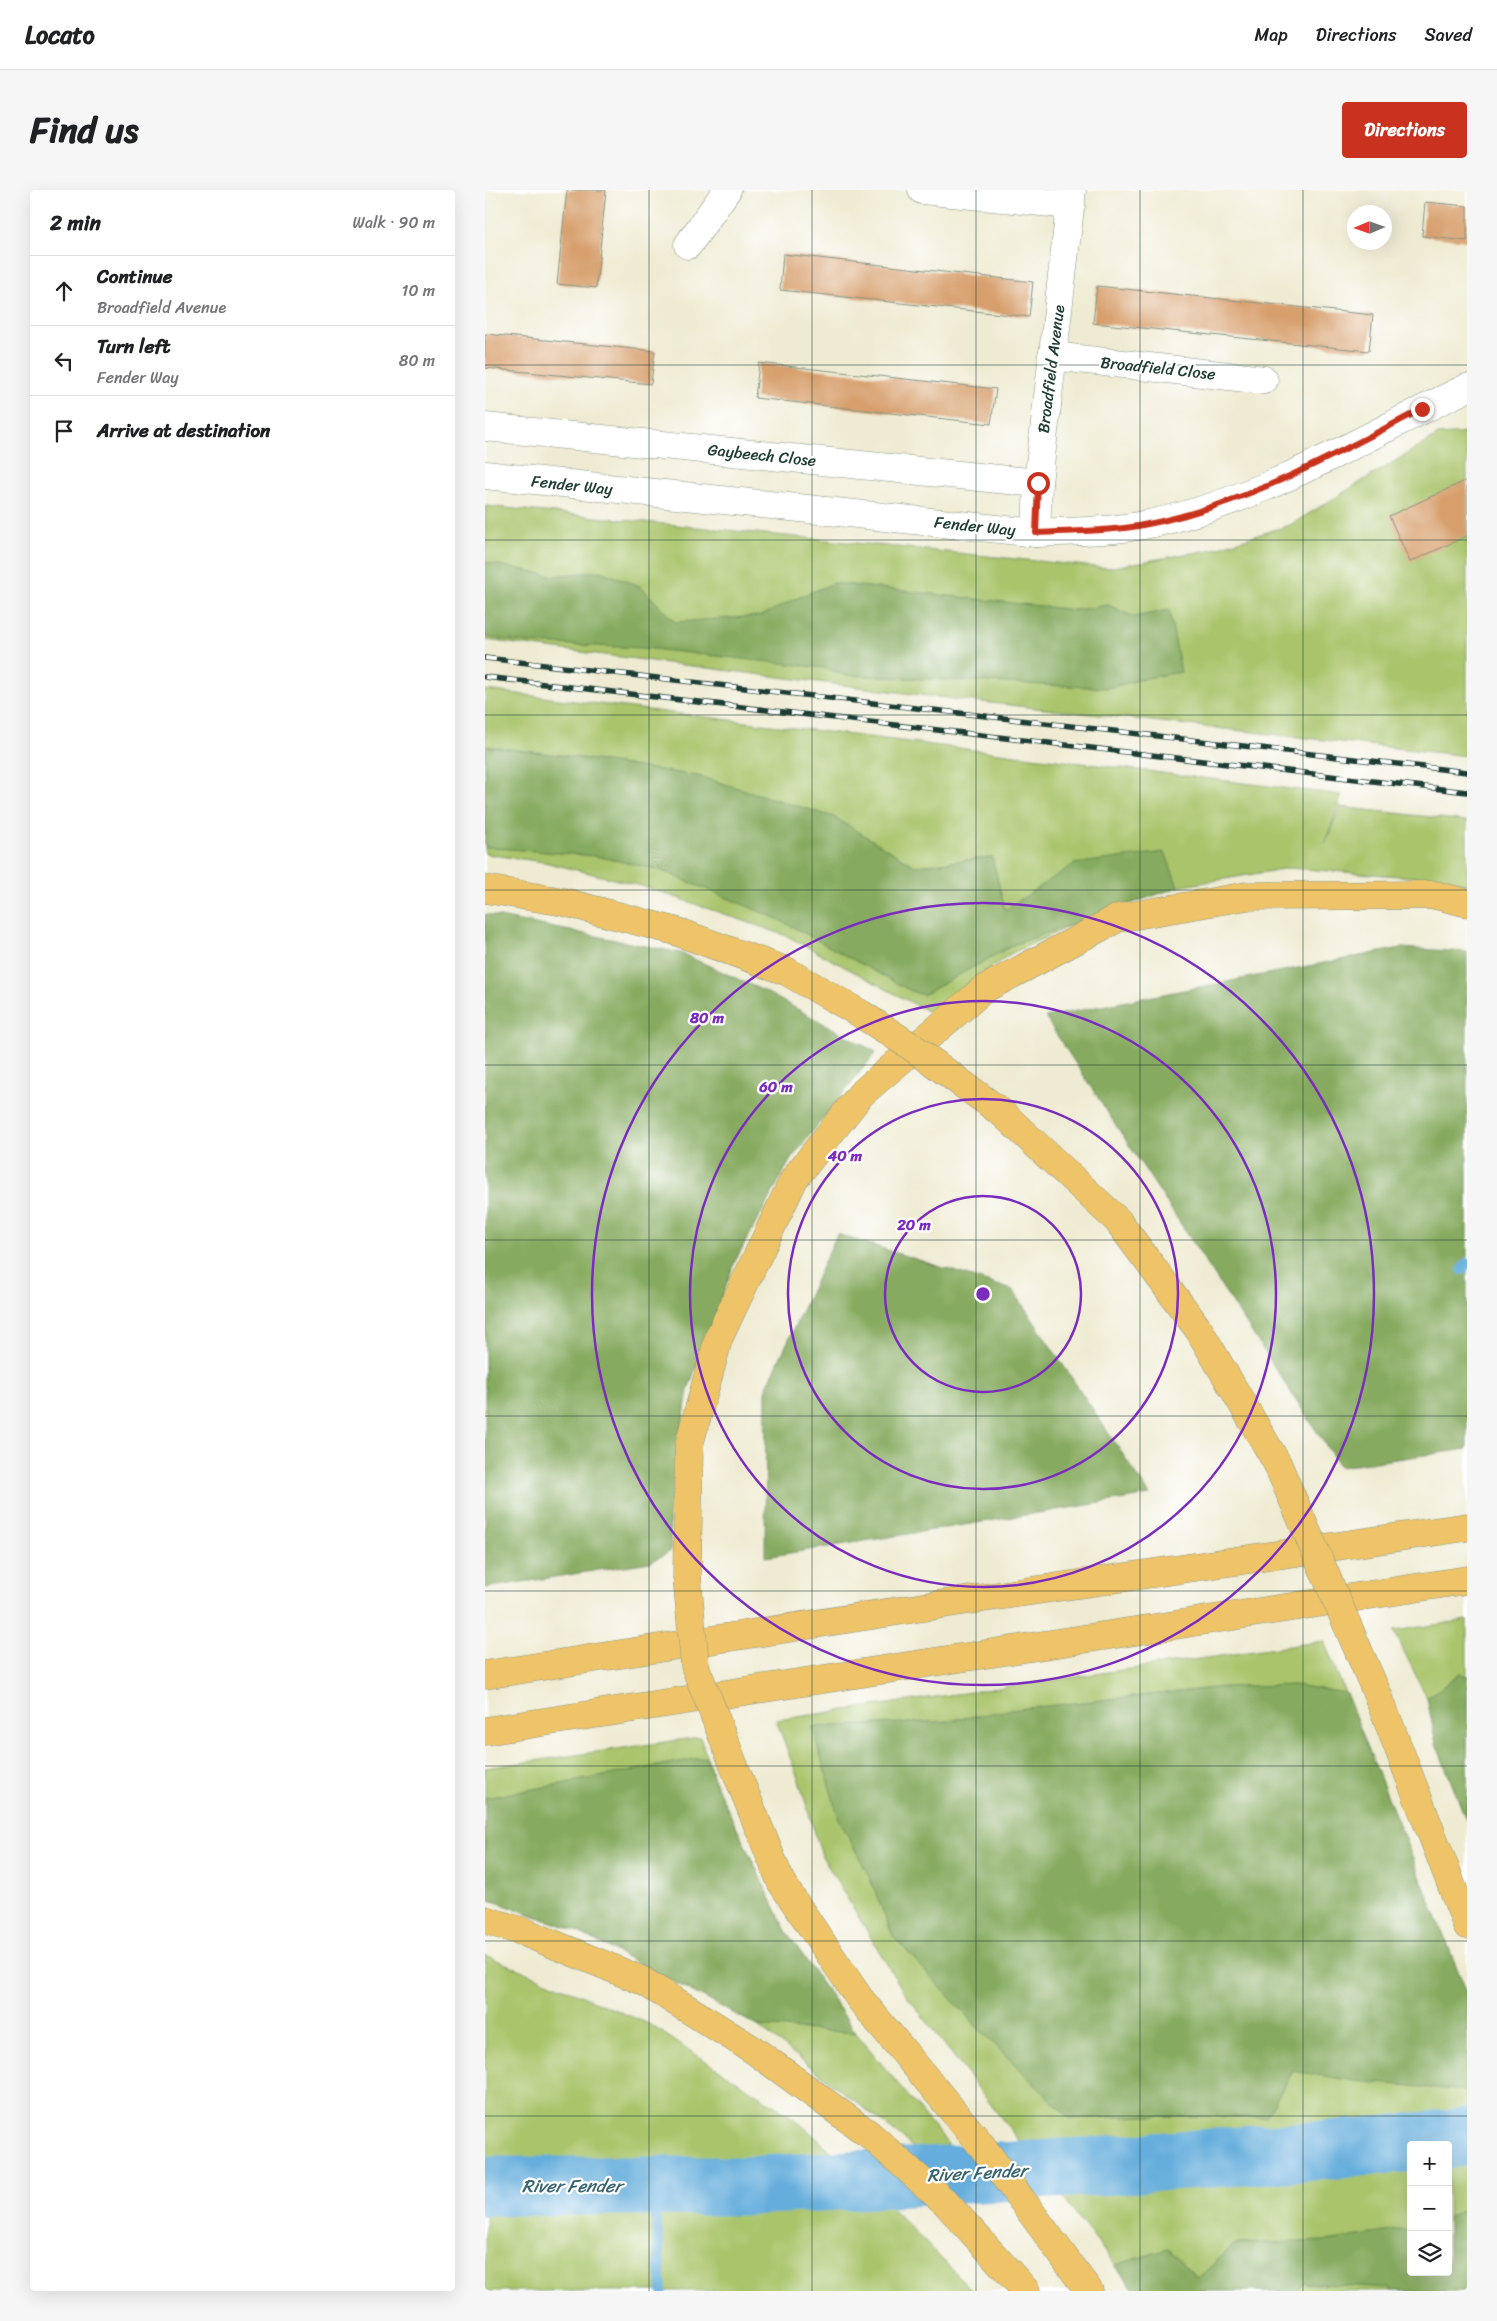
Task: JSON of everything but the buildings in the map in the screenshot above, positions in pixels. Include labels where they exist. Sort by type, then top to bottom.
[{"type":"highway","points":[[485,889],[564,902],[675,931],[787,971],[861,1014],[912,1047],[1003,1113],[1118,1222],[1199,1330],[1277,1463],[1379,1698],[1467,1925]]},
{"type":"highway","points":[[1089,2291],[982,2146],[860,1999],[781,1882],[695,1666],[687,1576],[689,1445],[719,1338],[794,1179],[861,1094],[984,989],[1118,918],[1247,896],[1435,895],[1467,903]]},
{"type":"highway","points":[[485,1675],[1467,1527]]},
{"type":"highway","points":[[485,1732],[1467,1580]]},
{"type":"highway","points":[[485,1920],[524,1932],[643,1981],[755,2051],[870,2135],[946,2203],[1025,2291]]},
{"type":"street","points":[[688,245],[727,190]]},
{"type":"street","name":"Broadfield Avenue","points":[[922,190],[1071,197],[1038,483],[1036,533]]},
{"type":"street","name":"Broadfield Close","points":[[1052,356],[1264,380]]},
{"type":"street","name":"Fender Way","points":[[485,475],[1036,533],[1100,532],[1140,526],[1223,504],[1326,460],[1467,388]]},
{"type":"street","name":"Gaybeech Close","points":[[485,427],[1038,483]]},
{"type":"green space","points":[[1467,433],[1467,756],[937,697],[485,640],[485,506],[1107,568],[1209,550],[1290,525],[1438,435]]},
{"type":"green space","points":[[485,562],[552,576],[600,571],[640,586],[675,622],[761,616],[834,583],[1075,610],[1109,605],[1134,617],[1169,610],[1181,672],[1107,688],[844,675],[825,668],[644,648],[529,643],[485,637]]},
{"type":"green space","points":[[485,690],[1342,795],[1325,843],[1340,807],[1467,821],[1467,884],[1440,879],[1289,868],[1178,887],[1079,922],[1010,954],[929,1012],[787,936],[646,887],[544,862],[485,854]]},
{"type":"green space","points":[[485,746],[568,756],[698,776],[834,817],[915,866],[992,857],[1005,910],[1074,864],[1165,852],[1178,887],[1013,945],[923,995],[911,991],[780,920],[660,870],[596,856],[485,847]]},
{"type":"green space","points":[[485,914],[681,953],[764,991],[876,1052],[791,1159],[735,1261],[688,1390],[669,1512],[671,1551],[650,1562],[485,1588]]},
{"type":"green space","points":[[1401,948],[1467,952],[1467,1449],[1340,1467],[1045,1017]]},
{"type":"green space","points":[[837,1234],[1013,1290],[1150,1495],[765,1557],[766,1389]]},
{"type":"green space","points":[[1467,1620],[1467,1822],[1436,1743],[1427,1698],[1394,1631]]},
{"type":"green space","points":[[1324,1641],[1467,1993],[1467,2291],[1135,2291],[903,1991],[822,1856],[799,1781],[776,1720]]},
{"type":"green space","points":[[1460,1674],[1467,1676],[1467,1822],[1436,1743],[1427,1698]]},
{"type":"green space","points":[[1294,1685],[1346,1693],[1467,1993],[1467,2091],[1355,2081],[1293,2071],[1266,2117],[1147,2116],[1070,2119],[978,2028],[893,1936],[867,1872],[839,1819],[812,1727],[947,1721],[1009,1710],[1223,1687]]},
{"type":"green space","points":[[700,1737],[716,1785],[786,1931],[856,2033],[961,2160],[948,2169],[933,2166],[900,2136],[758,2026],[577,1931],[485,1898],[485,1768]]},
{"type":"green space","points":[[706,1757],[716,1785],[786,1931],[856,2033],[758,2026],[577,1931],[485,1898],[485,1798]]},
{"type":"green space","points":[[485,1955],[649,2024],[795,2119],[868,2184],[973,2291],[485,2291],[485,2189],[644,2192],[827,2185],[654,2188],[485,2184]]},
{"type":"green space","points":[[1467,2208],[1467,2291],[1391,2291],[1390,2288],[1304,2283],[1296,2291],[1135,2291],[1115,2265],[1168,2249],[1198,2278],[1235,2244],[1326,2241],[1407,2229],[1407,2276],[1452,2276],[1452,2215]]},
{"type":"waterway","points":[[1462,1270],[1467,1263]]},
{"type":"waterway","name":"River Fender","points":[[485,2186],[745,2186],[1052,2169],[1342,2149],[1467,2137]]},
{"type":"waterway","points":[[654,2188],[662,2291]]},
{"type":"railway","points":[[485,658],[1467,772]]},
{"type":"railway","points":[[485,677],[1467,792]]},
{"type":"route","points":[[1038,483],[1036,533],[1059,531],[1100,532],[1140,526],[1223,504],[1326,460],[1422,409]]}]
